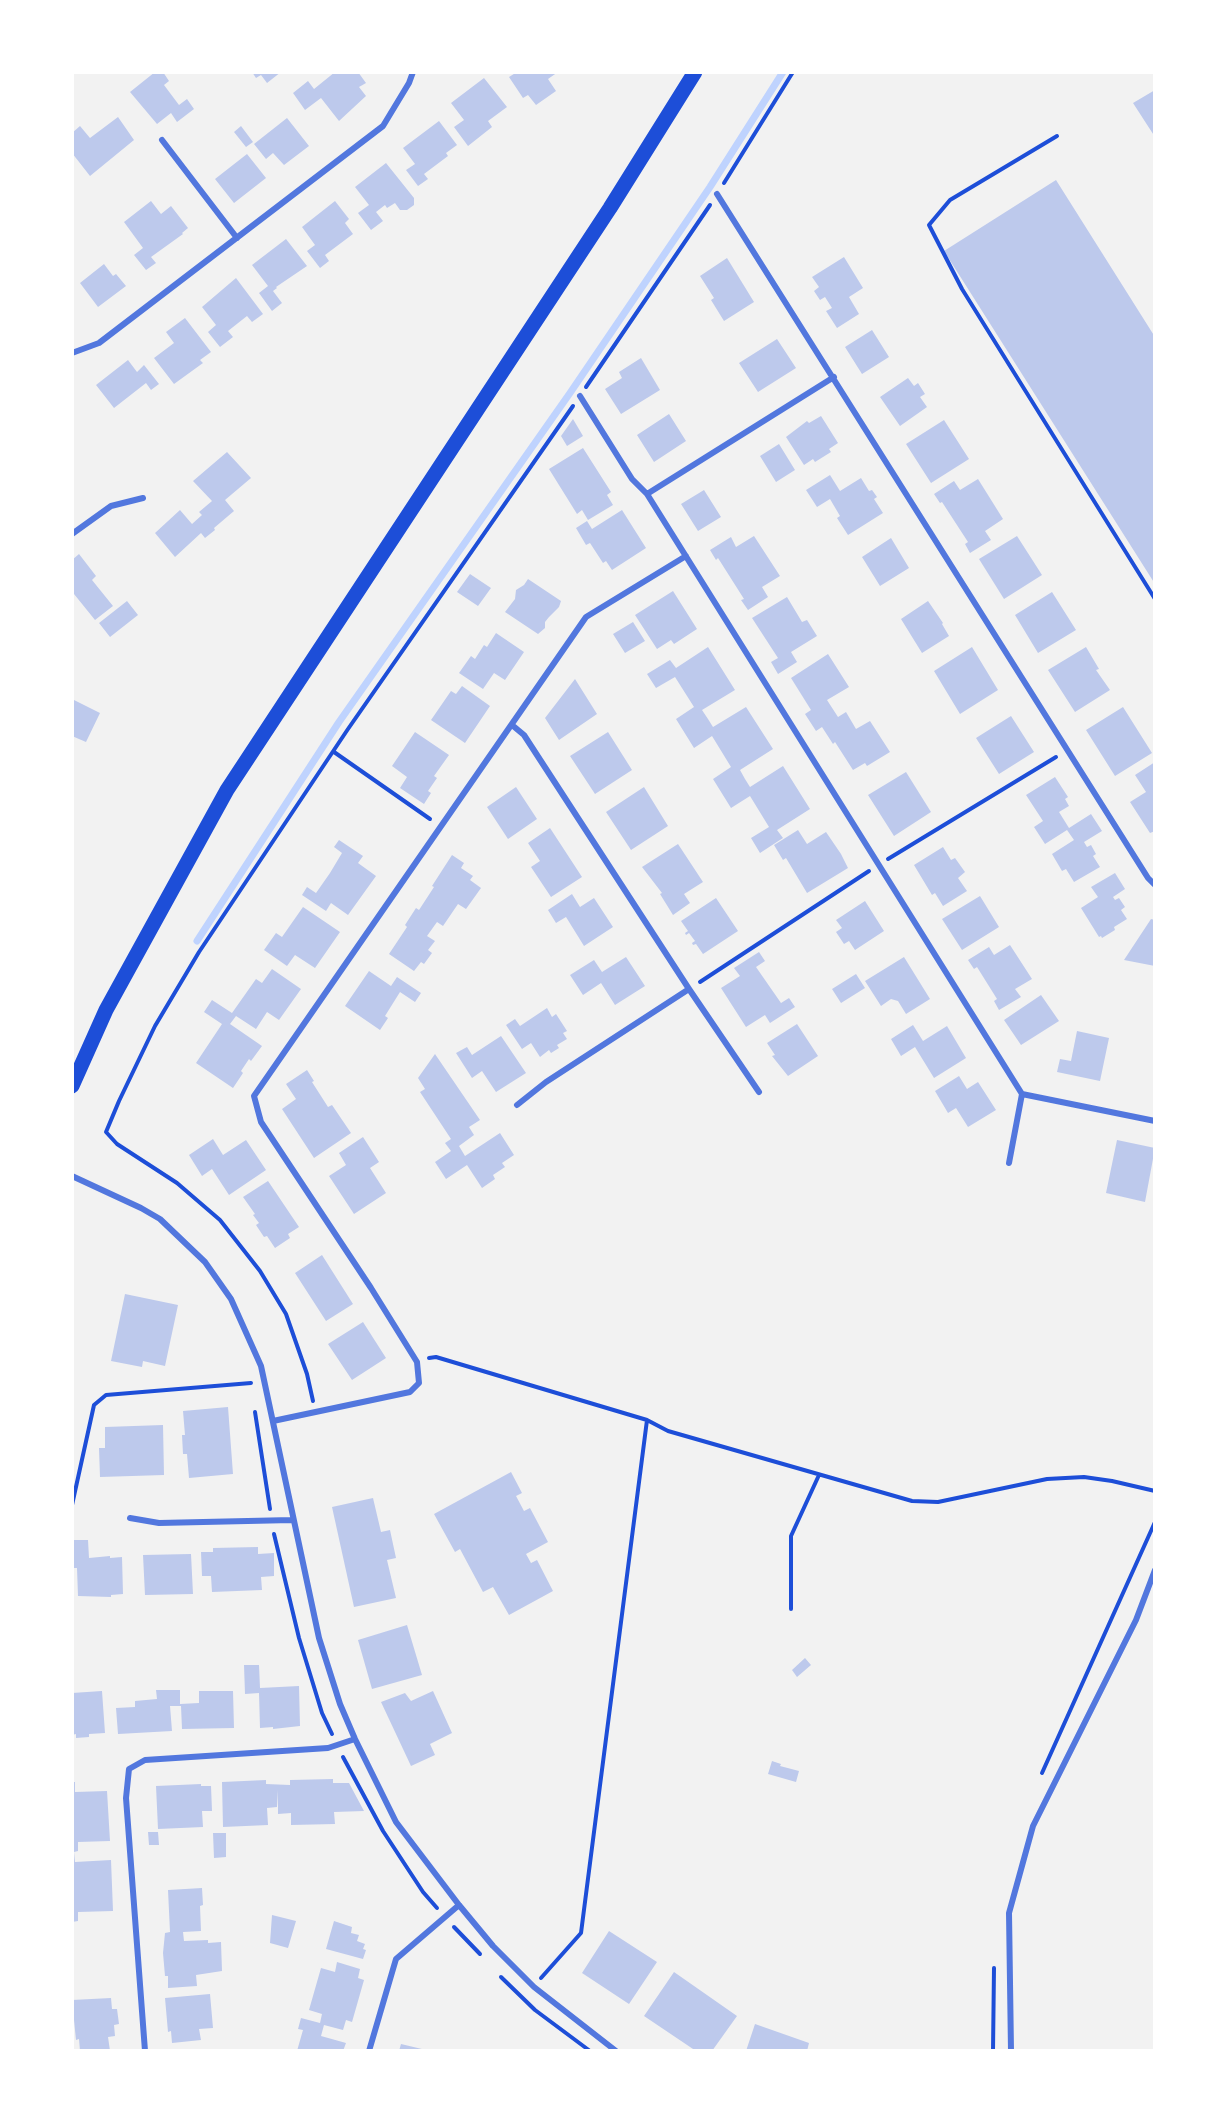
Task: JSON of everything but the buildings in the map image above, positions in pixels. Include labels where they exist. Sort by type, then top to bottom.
[{"type":"main road","points":[[72,1086],[106,1010],[227,790],[603,218],[695,72]]},
{"type":"street","points":[[72,353],[99,343],[383,126],[409,83],[413,72]]},
{"type":"street","points":[[162,140],[237,238]]},
{"type":"street","points":[[717,194],[1148,878],[1155,885]]},
{"type":"street","points":[[647,494],[834,377]]},
{"type":"street","points":[[580,396],[632,479],[647,494],[1022,1094],[1009,1163]]},
{"type":"street","points":[[72,534],[111,506],[143,498]]},
{"type":"street","points":[[273,1421],[410,1392],[419,1383],[417,1362],[372,1288],[261,1122],[254,1096],[586,617],[686,556]]},
{"type":"street","points":[[512,725],[524,735],[689,989],[759,1092]]},
{"type":"street","points":[[517,1105],[546,1082],[689,989]]},
{"type":"street","points":[[1022,1094],[1155,1121]]},
{"type":"street","points":[[72,1176],[160,1219],[205,1262],[231,1299],[261,1366],[319,1638],[340,1704],[396,1822],[492,1946],[534,1987],[616,2051]]},
{"type":"street","points":[[130,1518],[159,1523],[292,1520]]},
{"type":"street","points":[[1011,2051],[1009,1913],[1033,1826],[1136,1620],[1155,1570]]},
{"type":"street","points":[[145,2051],[126,1798],[129,1769],[145,1760],[327,1748],[355,1739]]},
{"type":"street","points":[[369,2051],[396,1959],[459,1905]]},
{"type":"path","points":[[315,1412],[307,1374],[286,1314],[260,1271],[220,1220],[177,1183],[117,1144],[106,1132],[155,1026],[199,952],[717,194],[793,72]]},
{"type":"path","points":[[1057,136],[950,200],[929,225],[962,289],[1155,598]]},
{"type":"path","points":[[334,752],[441,826]]},
{"type":"path","points":[[417,1362],[436,1357],[647,1420],[668,1431],[912,1501],[938,1503],[1047,1479],[1084,1477],[1155,1491]]},
{"type":"path","points":[[248,1376],[250,1383]]},
{"type":"path","points":[[72,1505],[94,1405],[106,1395],[264,1382]]},
{"type":"path","points":[[534,1987],[581,1933],[647,1420]]},
{"type":"path","points":[[792,1610],[791,1536],[819,1475]]},
{"type":"waterway","points":[[197,941],[339,722],[570,393],[710,187],[783,72]]}]
